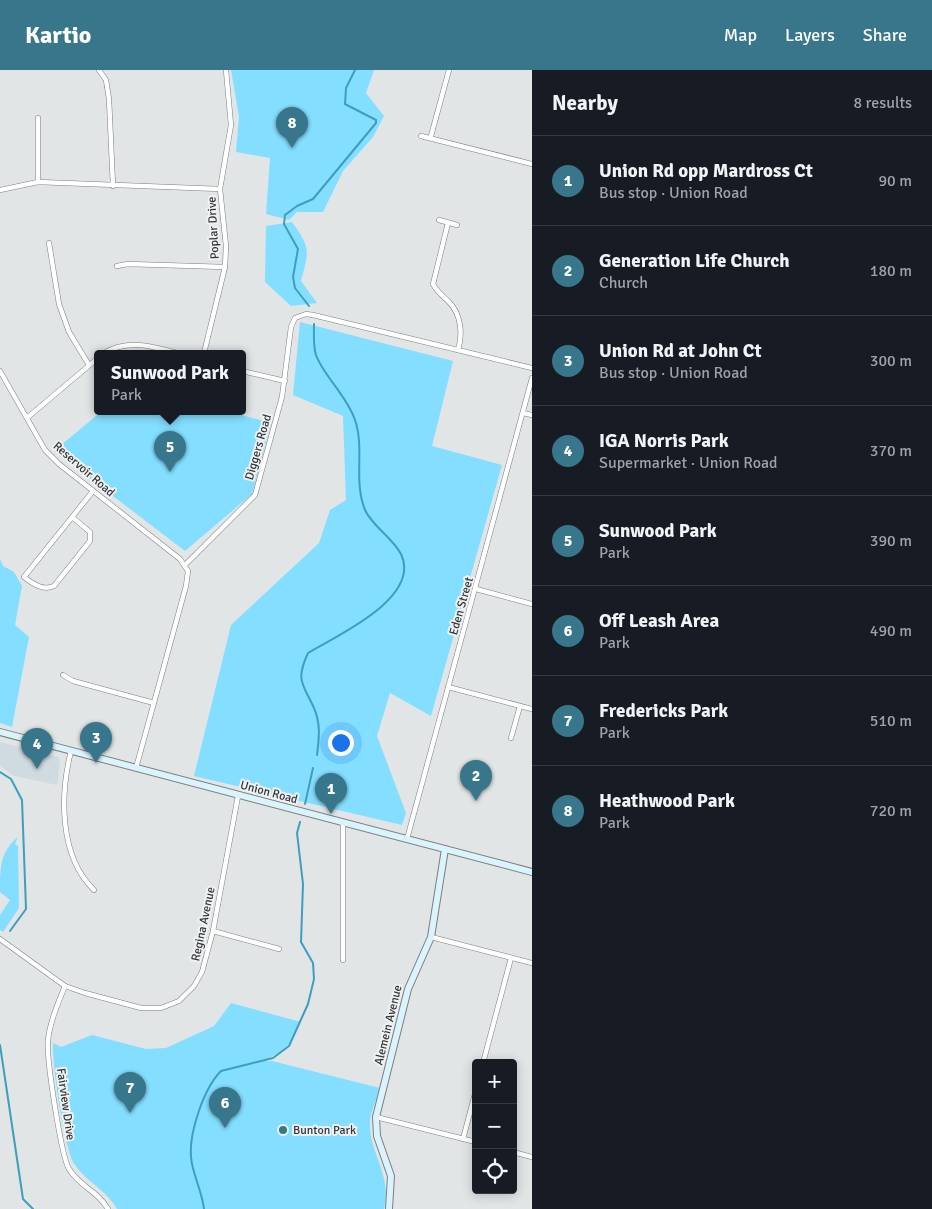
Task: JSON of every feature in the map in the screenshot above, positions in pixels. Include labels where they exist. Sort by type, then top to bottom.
[{"type":"main road","name":"Union Road","points":[[0,732],[532,872]]},
{"type":"main road","name":"Alemein Avenue","points":[[391,1208],[391,1176],[376,1136],[376,1117],[408,989],[432,937],[445,849]]},
{"type":"street","points":[[99,70],[106,80],[109,99],[113,186]]},
{"type":"street","name":"Poplar Drive","points":[[205,350],[225,267],[226,246],[220,189],[231,125],[226,70]]},
{"type":"street","points":[[431,136],[449,70]]},
{"type":"street","points":[[38,118],[38,182]]},
{"type":"street","points":[[422,136],[431,136],[532,164]]},
{"type":"street","points":[[0,190],[38,182],[220,189]]},
{"type":"street","points":[[439,220],[457,225]]},
{"type":"street","points":[[448,223],[433,284],[436,290],[454,307],[459,322],[461,338],[458,350],[532,368]]},
{"type":"street","points":[[48,243],[59,304],[69,332],[89,365]]},
{"type":"street","points":[[117,266],[137,264],[225,267]]},
{"type":"street","name":"Diggers Road","points":[[185,565],[255,495],[263,472],[285,380],[293,321],[306,314],[458,350]]},
{"type":"street","points":[[111,350],[124,344],[151,346],[166,350]]},
{"type":"street","points":[[28,417],[94,361]]},
{"type":"street","name":"Reservoir Road","points":[[0,371],[28,417],[45,450],[185,565]]},
{"type":"street","points":[[246,372],[285,380]]},
{"type":"street","name":"Eden Street","points":[[407,839],[532,378]]},
{"type":"street","points":[[523,413],[532,415]]},
{"type":"street","points":[[72,517],[90,532],[90,541],[50,588],[34,585],[24,577],[72,517],[93,491]]},
{"type":"street","points":[[136,768],[186,586],[188,571],[185,565]]},
{"type":"street","points":[[476,589],[532,604]]},
{"type":"street","points":[[63,675],[73,681],[154,703]]},
{"type":"street","points":[[448,687],[532,709]]},
{"type":"street","points":[[511,738],[520,706]]},
{"type":"street","points":[[72,751],[64,790],[64,810],[77,866],[86,882],[94,890]]},
{"type":"street","name":"Regina Avenue","points":[[0,939],[65,986],[140,1008],[161,1008],[179,1001],[194,986],[202,972],[213,931],[238,796]]},
{"type":"street","points":[[343,823],[344,960]]},
{"type":"street","points":[[213,931],[279,949]]},
{"type":"street","points":[[432,937],[532,963]]},
{"type":"street","points":[[484,1059],[511,958]]},
{"type":"street","name":"Fairview Drive","points":[[65,986],[54,1015],[48,1047],[63,1155],[77,1181],[101,1197],[108,1209]]},
{"type":"street","points":[[463,1139],[472,1104]]},
{"type":"street","points":[[376,1117],[472,1141]]},
{"type":"street","points":[[517,1153],[532,1157]]},
{"type":"shaded area","points":[[231,70],[374,70],[366,93],[384,116],[373,137],[343,171],[323,212],[297,212],[289,220],[266,214],[270,158],[236,152],[239,117]]},
{"type":"shaded area","points":[[292,222],[303,238],[307,250],[301,281],[317,303],[291,306],[265,282],[266,226]]},
{"type":"shaded area","points":[[300,322],[453,361],[432,446],[502,465],[431,716],[390,693],[377,736],[406,813],[402,825],[194,776],[231,625],[319,543],[330,510],[346,500],[343,416],[293,395]]},
{"type":"shaded area","points":[[97,415],[242,415],[271,423],[252,494],[185,551],[54,451]]},
{"type":"shaded area","points":[[0,559],[3,566],[14,572],[22,586],[15,625],[29,637],[12,727],[0,723]]},
{"type":"shaded area","points":[[0,742],[58,757],[60,762],[57,785],[14,776],[0,766]]},
{"type":"shaded area","points":[[18,837],[15,844],[18,846],[19,908],[3,932],[0,930],[0,915],[10,900],[0,892],[2,861],[12,842]]},
{"type":"shaded area","points":[[231,1003],[301,1022],[286,1046],[277,1054],[263,1061],[272,1061],[380,1088],[370,1121],[370,1132],[385,1185],[384,1209],[117,1209],[113,1202],[75,1165],[63,1125],[53,1043],[61,1047],[92,1035],[146,1049],[166,1048],[214,1026]]},
{"type":"waterway","points":[[309,306],[295,288],[293,277],[298,249],[284,224],[285,215],[297,206],[313,199],[376,123],[376,120],[345,104],[346,88],[355,70]]},
{"type":"waterway","points":[[314,324],[314,344],[319,363],[347,403],[355,420],[359,442],[360,487],[365,510],[372,521],[393,542],[401,554],[404,570],[399,586],[373,614],[308,653],[301,676],[318,720],[317,755]]},
{"type":"waterway","points":[[305,804],[313,768]]},
{"type":"waterway","points":[[0,772],[11,779],[22,800],[26,909],[10,931]]},
{"type":"waterway","points":[[204,1209],[192,1163],[191,1147],[195,1123],[209,1088],[221,1071],[273,1058],[289,1046],[308,1004],[314,979],[313,963],[301,942],[303,884],[297,833],[300,822]]},
{"type":"waterway","points":[[0,1045],[23,1199],[33,1209]]},
{"type":"place","name":"Heathwood Park","points":[[292,148]]},
{"type":"place","name":"Sunwood Park","points":[[170,472]]},
{"type":"place","name":"Union Rd at John Ct","points":[[96,763]]},
{"type":"place","name":"IGA Norris Park","points":[[37,769]]},
{"type":"place","name":"Generation Life Church","points":[[476,801]]},
{"type":"place","name":"Union Rd opp Mardross Ct","points":[[331,814]]},
{"type":"place","name":"Fredericks Park","points":[[130,1113]]},
{"type":"place","name":"Off Leash Area","points":[[225,1128]]},
{"type":"place","name":"Bunton Park","points":[[283,1130]]}]
